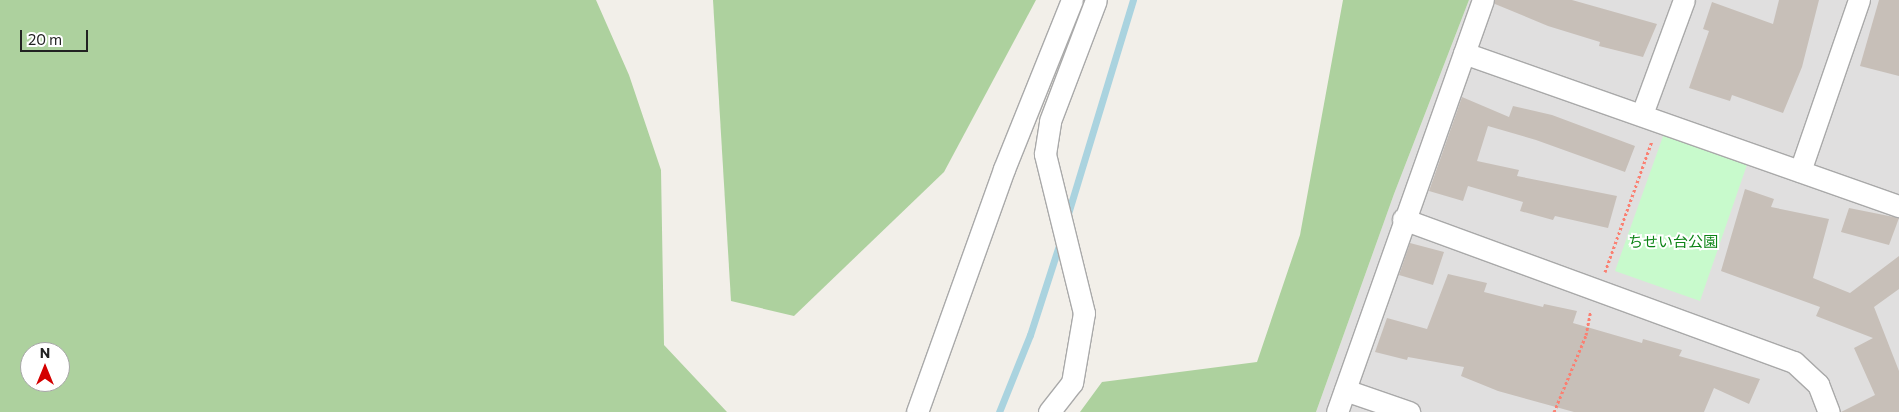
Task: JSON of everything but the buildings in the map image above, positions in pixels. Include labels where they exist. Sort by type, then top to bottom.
[{"type":"street","points":[[917,412],[1004,169],[1072,0]]},
{"type":"street","points":[[1049,412],[1072,383],[1084,313],[1045,154],[1050,121],[1096,0]]},
{"type":"street","points":[[1337,412],[1403,219],[1483,0]]},
{"type":"street","points":[[1651,117],[1684,0]]},
{"type":"street","points":[[1800,171],[1859,0]]},
{"type":"street","points":[[1464,53],[1651,117],[1899,206]]},
{"type":"street","points":[[1403,219],[1794,362],[1818,384],[1829,412]]},
{"type":"street","points":[[1345,390],[1409,412]]},
{"type":"path","points":[[1554,412],[1586,335],[1586,324],[1598,291],[1651,117]]},
{"type":"shaded area","points":[[1469,0],[1899,0],[1899,412],[1316,412],[1394,194]]},
{"type":"green space","points":[[0,0],[596,0],[629,75],[661,170],[664,345],[727,412],[0,412]]},
{"type":"green space","points":[[713,0],[1036,0],[944,172],[794,316],[731,301]]},
{"type":"green space","points":[[1343,0],[1469,0],[1394,194],[1316,412],[1080,412],[1102,382],[1257,362],[1300,235]]},
{"type":"green space","name":"ちせい台公園","points":[[1667,125],[1750,156],[1700,301],[1615,271]]},
{"type":"waterway","points":[[1067,217],[1133,0]]},
{"type":"waterway","points":[[999,412],[1030,335],[1060,242]]}]
